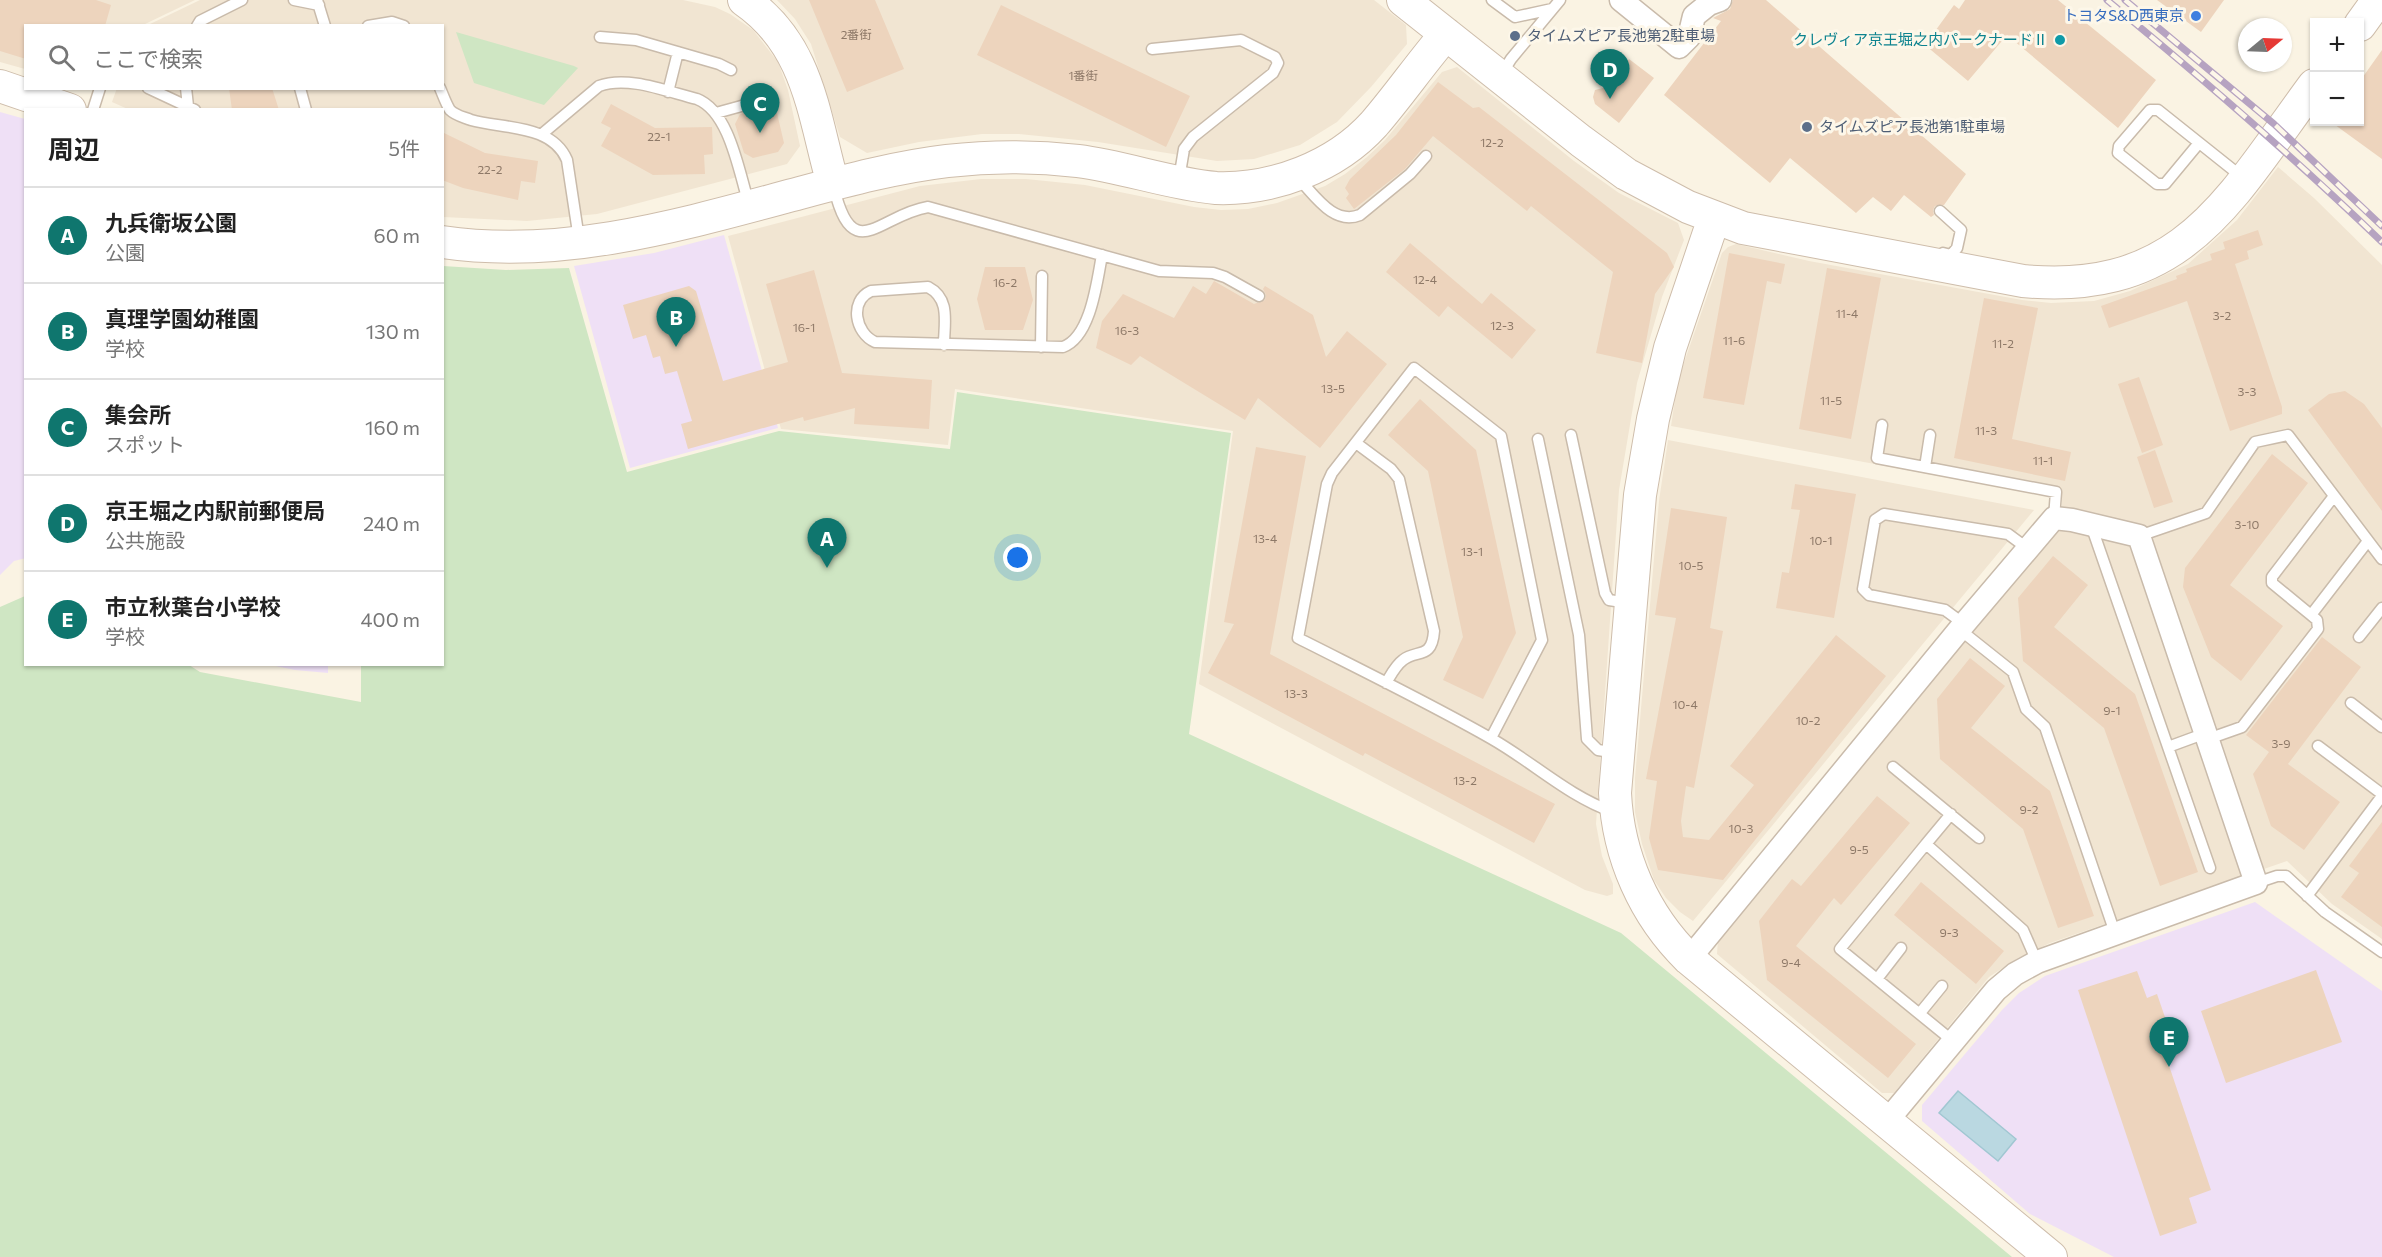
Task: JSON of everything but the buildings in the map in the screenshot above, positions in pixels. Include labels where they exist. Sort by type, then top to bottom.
[{"type":"street","points":[[744,0],[772,23],[798,61],[833,184]]},
{"type":"street","points":[[1403,0],[1500,78],[1626,174],[1714,218],[1743,228],[1889,249],[2023,282],[2066,284],[2101,280],[2142,267],[2180,246],[2216,215],[2310,90]]},
{"type":"street","points":[[1621,0],[1679,47],[1689,37],[1694,16],[1709,4],[1720,0]]},
{"type":"street","points":[[2364,19],[2378,0]]},
{"type":"street","points":[[444,242],[490,246],[579,243],[638,234],[833,184],[919,165],[995,157],[1079,161],[1179,182],[1228,189],[1275,182],[1332,157],[1372,126],[1446,34]]},
{"type":"street","points":[[0,86],[64,108]]},
{"type":"street","points":[[1714,218],[1670,348],[1653,419],[1640,495],[1617,753],[1616,814],[1626,856],[1639,892],[1667,935],[1689,959],[2051,1257]]},
{"type":"street","points":[[1689,959],[1961,626],[2054,518],[2139,536],[2256,883],[2037,962],[2005,981],[1887,1121]]},
{"type":"lane","points":[[198,24],[242,0]]},
{"type":"lane","points":[[294,0],[318,3],[324,24]]},
{"type":"lane","points":[[1492,0],[1515,17],[1552,9]]},
{"type":"lane","points":[[1500,78],[1511,59],[1560,0]]},
{"type":"lane","points":[[378,24],[392,21],[399,24]]},
{"type":"lane","points":[[600,37],[636,40],[719,64],[731,70]]},
{"type":"lane","points":[[1152,49],[1241,40],[1275,57],[1278,63],[1273,73],[1199,130],[1187,144],[1184,149],[1179,182]]},
{"type":"lane","points":[[668,92],[678,52]]},
{"type":"lane","points":[[542,134],[607,83],[642,86],[705,102],[716,113],[728,136],[749,207]]},
{"type":"lane","points":[[94,108],[99,90]]},
{"type":"lane","points":[[152,90],[192,108]]},
{"type":"lane","points":[[187,90],[192,108]]},
{"type":"lane","points":[[301,90],[305,108]]},
{"type":"lane","points":[[441,90],[451,110],[458,116],[480,123],[542,134],[557,144],[567,160],[579,243]]},
{"type":"lane","points":[[716,113],[756,102]]},
{"type":"lane","points":[[2199,142],[2165,184],[2157,184],[2118,153],[2119,146],[2150,110],[2158,110],[2199,142],[2244,179]]},
{"type":"lane","points":[[1295,175],[1334,215],[1348,219],[1360,215],[1410,174],[1426,156]]},
{"type":"lane","points":[[833,184],[841,215],[856,230],[876,230],[906,212],[928,207],[1159,271],[1213,273],[1259,296]]},
{"type":"lane","points":[[1931,250],[1951,255],[1957,248],[1961,230],[1940,211]]},
{"type":"lane","points":[[944,345],[944,303],[935,290],[928,287],[871,291],[864,294],[858,301],[861,332],[875,342],[944,345],[1063,347],[1078,337],[1091,306],[1102,255]]},
{"type":"lane","points":[[1041,347],[1042,276]]},
{"type":"lane","points":[[1491,738],[1542,640],[1501,436],[1414,368],[1332,473],[1327,484],[1298,638],[1491,738],[1563,788],[1590,804],[1616,814]]},
{"type":"lane","points":[[1882,425],[1877,458],[2056,492],[2054,518]]},
{"type":"lane","points":[[1570,435],[1605,593],[1609,600],[1630,603]]},
{"type":"lane","points":[[1925,467],[1930,435]]},
{"type":"lane","points":[[2139,536],[2206,513],[2255,442],[2288,435],[2382,559]]},
{"type":"lane","points":[[1538,439],[1579,635],[1587,739],[1598,750],[1617,753]]},
{"type":"lane","points":[[1356,442],[1391,469],[1399,479],[1434,631],[1433,641],[1428,649],[1422,654],[1406,658],[1398,665],[1386,683]]},
{"type":"lane","points":[[2168,747],[2242,727],[2318,629],[2317,620],[2272,583],[2272,577],[2334,496]]},
{"type":"lane","points":[[2027,548],[2008,534],[1884,514],[1875,520],[1863,589],[1869,595],[1945,610],[2013,672],[2026,709],[2045,727],[2115,933]]},
{"type":"lane","points":[[2091,525],[2210,868]]},
{"type":"lane","points":[[2311,615],[2368,541]]},
{"type":"lane","points":[[2359,638],[2382,608]]},
{"type":"lane","points":[[2351,703],[2382,727]]},
{"type":"lane","points":[[2307,896],[2382,795],[2318,746]]},
{"type":"lane","points":[[1893,767],[1979,838]]},
{"type":"lane","points":[[1951,814],[1840,949],[1954,1042]]},
{"type":"lane","points":[[1926,844],[2023,930],[2037,962]]},
{"type":"lane","points":[[2256,883],[2277,876],[2286,876],[2325,912],[2382,952]]},
{"type":"lane","points":[[1877,979],[1901,948]]},
{"type":"lane","points":[[1920,1013],[1942,986]]},
{"type":"shaded area","points":[[0,0],[195,0],[145,24],[24,24],[24,69],[0,62]]},
{"type":"shaded area","points":[[200,0],[683,0],[715,7],[753,30],[778,62],[788,90],[800,146],[787,164],[597,214],[527,221],[444,217],[444,108],[126,108],[112,102],[116,90],[444,90],[444,24],[150,24]]},
{"type":"shaded area","points":[[777,0],[1374,0],[1406,25],[1407,44],[1371,87],[1337,122],[1300,145],[1254,159],[1217,161],[1098,142],[1019,134],[982,134],[919,142],[867,153],[840,137],[811,44],[795,19]]},
{"type":"shaded area","points":[[1457,67],[1574,161],[1619,193],[1678,223],[1684,240],[1662,297],[1637,383],[1619,490],[1596,824],[1602,856],[1613,884],[1613,894],[1607,896],[1585,890],[1199,684],[1233,431],[955,389],[948,445],[781,429],[728,236],[920,186],[981,179],[1026,179],[1085,185],[1194,207],[1221,210],[1248,209],[1277,203],[1325,186],[1345,174],[1385,140],[1442,72]]},
{"type":"shaded area","points":[[0,112],[24,119],[24,558],[14,561],[0,575]]},
{"type":"shaded area","points":[[2278,167],[2314,198],[2382,265],[2382,939],[2332,904],[2287,861],[2050,943],[2018,958],[1989,977],[1894,1093],[1882,1093],[1717,954],[1718,940],[2052,532],[2062,528],[2062,499],[1671,426],[1678,380],[1722,253],[1728,247],[1736,244],[1809,261],[2022,300],[2051,303],[2094,301],[2130,291],[2188,264],[2237,220]]},
{"type":"shaded area","points":[[724,235],[778,428],[630,468],[574,266],[654,253]]},
{"type":"shaded area","points":[[1668,440],[2034,510],[1693,921],[1666,898],[1654,880],[1642,844],[1635,812],[1635,778],[1659,501]]},
{"type":"shaded area","points":[[276,666],[328,666],[328,673]]},
{"type":"shaded area","points":[[2255,902],[2382,991],[2382,1257],[2114,1257],[2030,1214],[1922,1121],[1922,1105],[2019,993],[2045,976]]},
{"type":"green space","points":[[456,32],[578,68],[544,105],[474,83]]},
{"type":"green space","points":[[444,266],[506,270],[569,268],[627,472],[779,431],[950,449],[957,392],[1231,433],[1189,734],[1621,933],[2012,1257],[0,1257],[0,607],[24,596],[24,666],[191,666],[200,672],[361,702],[361,666],[444,666]]},
{"type":"water","points":[[1958,1091],[2016,1139],[1998,1161],[1939,1113]]},
{"type":"railway","points":[[2107,0],[2247,118],[2382,242]]},
{"type":"railway","points":[[2125,0],[2274,124],[2382,226]]},
{"type":"place","name":"トヨタS&D西東京","points":[[2196,16]]},
{"type":"place","name":"タイムズピア長池第2駐車場","points":[[1515,36]]},
{"type":"place","name":"クレヴィア京王堀之内パークナードⅡ","points":[[2060,40]]},
{"type":"place","name":"京王堀之内駅前郵便局","points":[[1610,99]]},
{"type":"place","name":"タイムズピア長池第1駐車場","points":[[1807,127]]},
{"type":"place","name":"集会所","points":[[760,133]]},
{"type":"place","name":"真理学園幼稚園","points":[[676,347]]},
{"type":"place","name":"九兵衛坂公園","points":[[827,568]]},
{"type":"place","name":"市立秋葉台小学校","points":[[2169,1067]]}]
